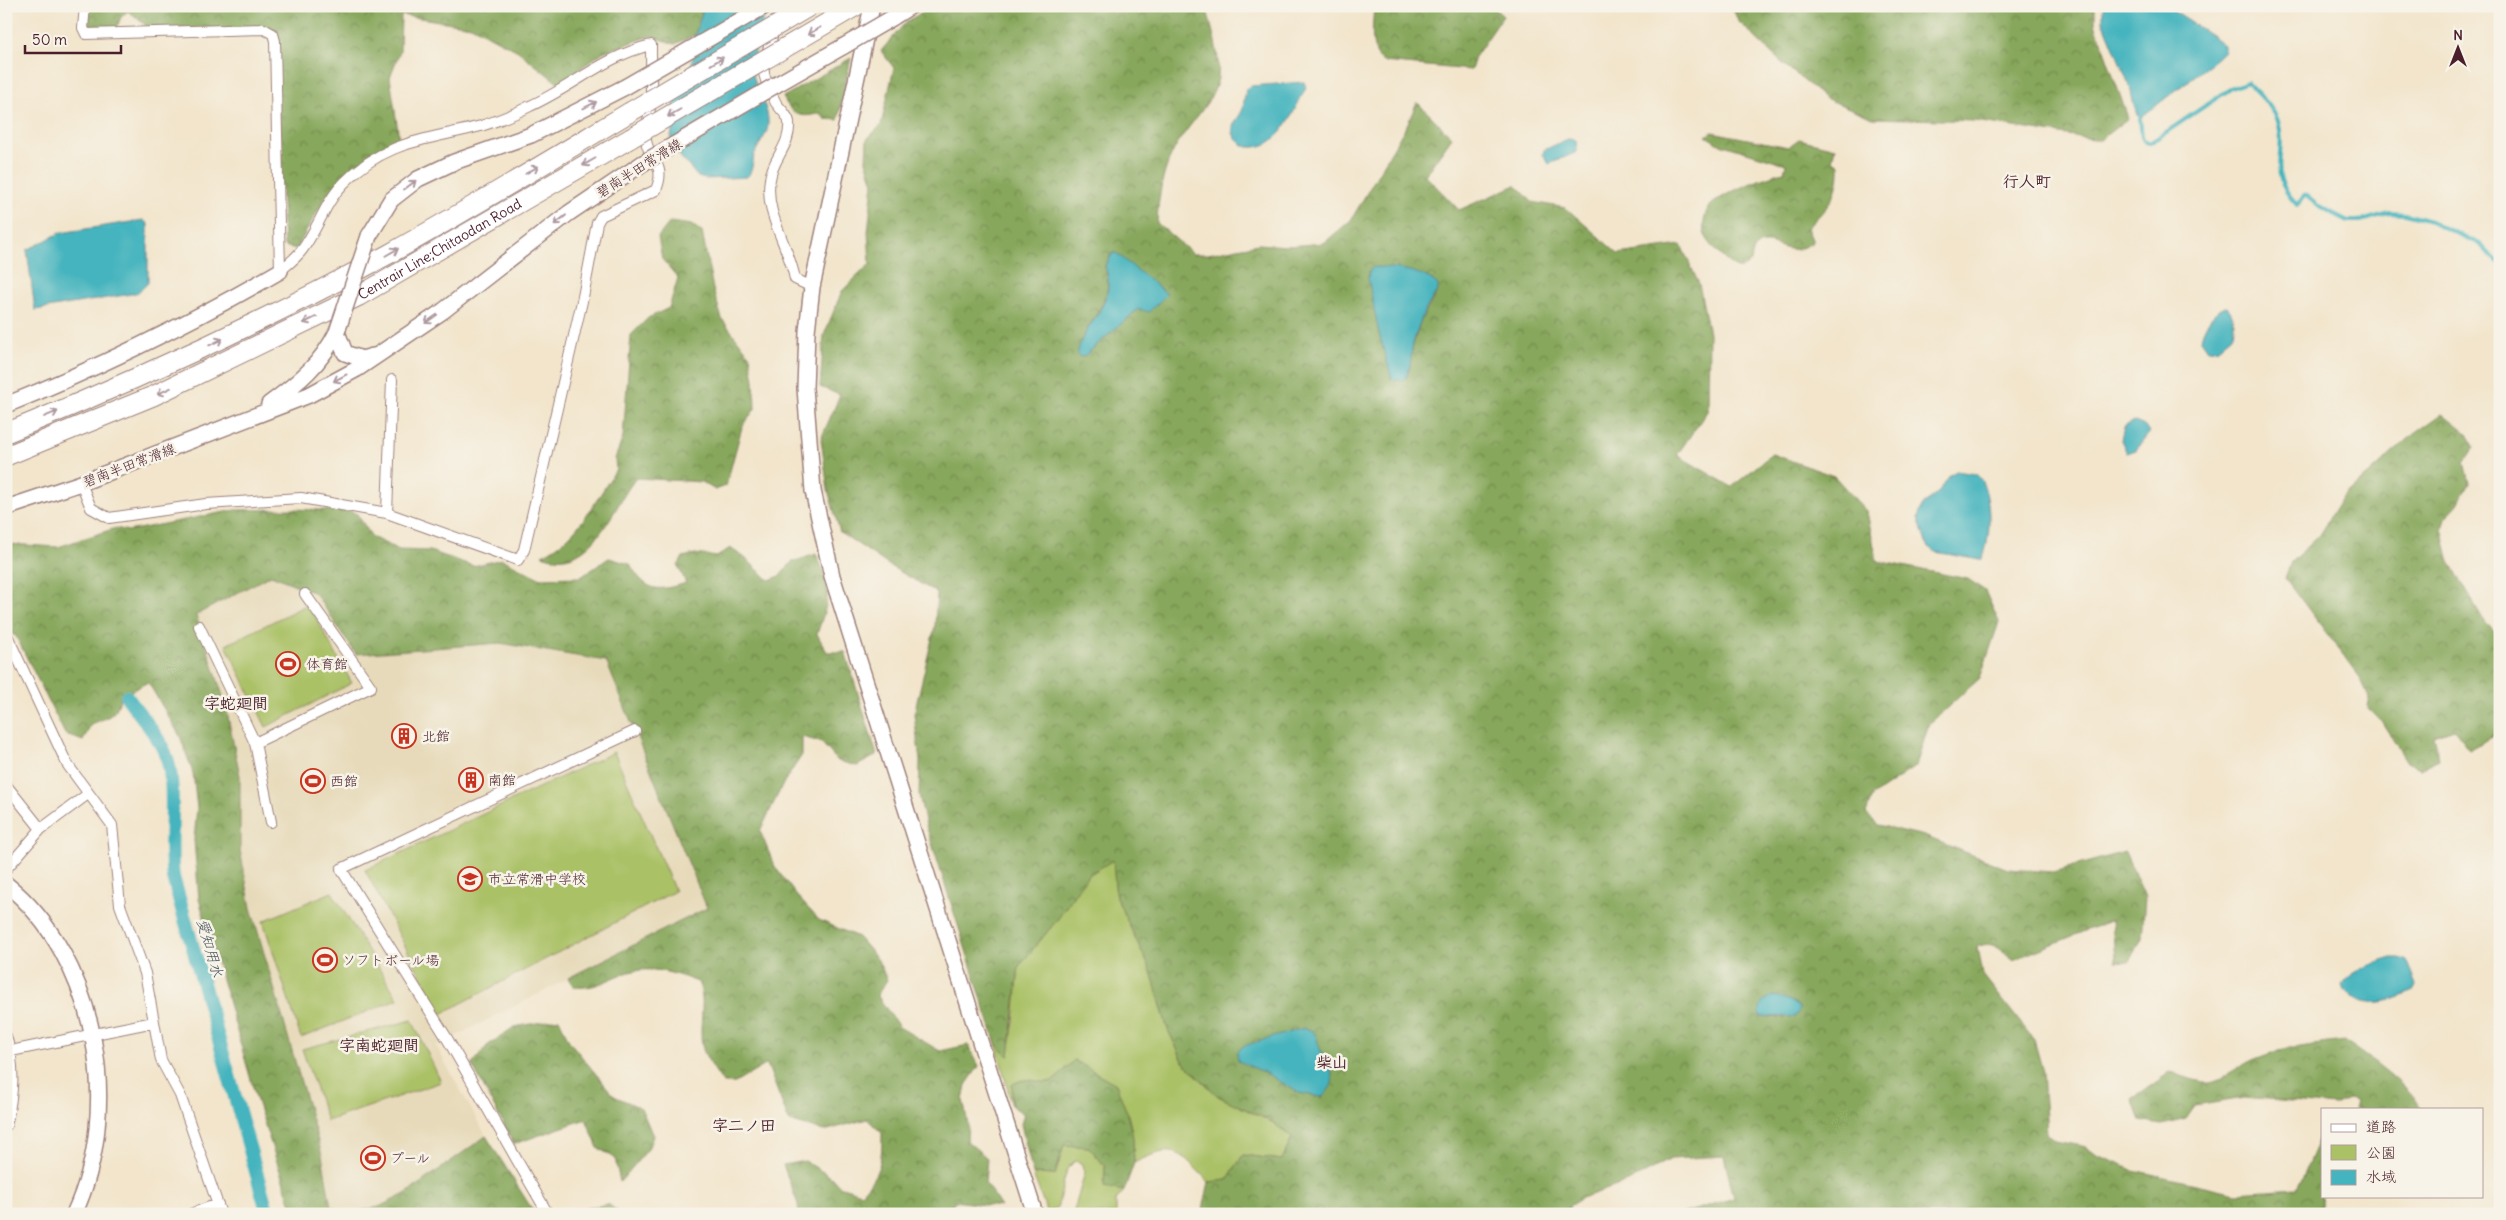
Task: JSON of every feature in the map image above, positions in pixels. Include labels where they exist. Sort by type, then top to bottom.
[{"type":"highway","name":"Centrair Line;Chitaodan Road","points":[[6,433],[144,376],[390,253],[810,6]]},
{"type":"highway","name":"Centrair Line;Chitaodan Road","points":[[6,456],[153,396],[359,296],[856,6]]},
{"type":"street","points":[[85,6],[83,28],[86,34],[264,30],[272,34],[275,41],[280,271]]},
{"type":"street","name":"碧南半田常滑線","points":[[250,417],[300,382],[320,360],[337,332],[368,236],[390,200],[418,179],[454,162],[531,135],[625,87],[766,6]]},
{"type":"street","points":[[781,6],[763,67],[764,76],[776,103],[788,119],[789,137],[770,179],[770,195],[772,212],[795,279],[812,286]]},
{"type":"street","points":[[872,6],[812,286],[807,331],[805,388],[813,491],[832,576],[1035,1214]]},
{"type":"street","name":"碧南半田常滑線","points":[[6,508],[81,483],[309,394],[382,353],[442,311],[569,213],[643,163],[911,6]]},
{"type":"street","points":[[6,405],[117,357],[239,295],[280,271],[302,250],[319,218],[343,183],[372,160],[398,145],[482,126],[531,106],[597,66],[632,49],[651,45],[650,108],[645,134],[646,143],[660,168],[660,181],[656,190],[600,216],[597,223],[583,297],[522,554],[518,560],[505,557],[387,513],[301,498],[206,504],[110,518],[91,508],[81,483]]},
{"type":"street","name":"碧南半田常滑線","points":[[337,332],[345,353],[353,358],[362,359],[382,353]]},
{"type":"street","points":[[387,513],[392,380]]},
{"type":"street","points":[[255,743],[371,687],[305,594]]},
{"type":"street","points":[[199,626],[255,743],[271,822]]},
{"type":"street","points":[[6,633],[67,764],[109,820],[112,828],[120,905],[145,973],[162,1060],[180,1095],[220,1209],[191,1214]]},
{"type":"street","points":[[548,1214],[448,1040],[342,869],[635,731]]},
{"type":"street","points":[[6,785],[41,829]]},
{"type":"street","points":[[6,868],[41,829],[88,794]]},
{"type":"street","points":[[6,884],[23,898],[62,949],[79,988],[93,1034],[99,1109],[90,1166],[74,1214]]},
{"type":"street","points":[[9,1052],[154,1022]]},
{"type":"street","points":[[6,1036],[14,1091],[6,1126]]},
{"type":"shaded area","name":"市立常滑中学校","points":[[271,575],[315,593],[357,654],[500,643],[606,661],[707,908],[436,1046],[486,1136],[405,1194],[379,1207],[349,1213],[331,1207],[322,1155],[251,908],[240,850],[240,776],[225,702],[196,615]]},
{"type":"green space","points":[[89,6],[704,6],[695,35],[675,44],[651,36],[603,52],[559,84],[518,51],[471,26],[401,15],[400,51],[390,77],[399,138],[379,149],[349,172],[327,197],[297,249],[284,246],[274,31],[149,28],[128,11],[121,17],[116,29],[89,30]]},
{"type":"green space","points":[[931,6],[1206,6],[1217,51],[1218,78],[1212,95],[1171,155],[1162,183],[1157,223],[1193,254],[1208,254],[1258,244],[1287,246],[1324,243],[1351,220],[1408,123],[1417,102],[1452,137],[1425,175],[1459,210],[1516,185],[1532,202],[1566,208],[1618,254],[1681,245],[1699,284],[1709,334],[1708,410],[1677,455],[1732,487],[1772,454],[1834,476],[1867,512],[1877,561],[1968,579],[1985,591],[1999,622],[1980,678],[1929,724],[1916,766],[1872,796],[1866,814],[1878,825],[1924,836],[2008,869],[2053,872],[2125,852],[2145,897],[2142,938],[2130,962],[2115,961],[2112,920],[2013,960],[1993,945],[1988,944],[1978,947],[1983,975],[2034,1040],[2043,1072],[2047,1135],[2055,1141],[2087,1147],[2099,1156],[2133,1170],[2236,1193],[2297,1189],[2321,1136],[2320,1214],[1681,1214],[1734,1198],[1724,1156],[1671,1159],[1628,1182],[1582,1198],[1569,1206],[1570,1214],[1271,1214],[1271,1210],[1246,1214],[1202,1214],[1209,1182],[1227,1180],[1243,1155],[1282,1160],[1292,1138],[1274,1123],[1218,1096],[1184,1063],[1168,1030],[1151,971],[1116,897],[1113,860],[1087,876],[1057,920],[1019,966],[1009,1057],[996,1044],[926,825],[919,795],[920,761],[914,714],[935,626],[937,593],[890,566],[840,532],[828,490],[821,439],[840,395],[820,387],[824,335],[842,291],[870,264],[868,232],[873,183],[866,161],[867,139],[881,125],[894,68],[881,51],[905,23]],"holes":[[[1112,253],[1116,253],[1152,308],[1149,311],[1138,309],[1083,357],[1079,356],[1085,333],[1103,303],[1107,292],[1108,280],[1105,266]],[[1438,290],[1420,322],[1413,345],[1407,377],[1392,379],[1379,333],[1375,309]],[[1773,996],[1795,1003],[1800,1009],[1782,1018],[1760,1016]]]},
{"type":"green space","points":[[1374,6],[1491,6],[1503,16],[1475,57],[1471,70],[1383,62],[1378,57],[1373,44]]},
{"type":"green space","points":[[1732,6],[2017,6],[2032,10],[2034,6],[2095,6],[2095,24],[2128,118],[2100,140],[1975,121],[1873,118],[1825,98],[1781,62],[1738,21]]},
{"type":"green space","points":[[851,58],[838,120],[825,119],[820,113],[807,116],[793,112],[783,97]]},
{"type":"green space","points":[[1712,132],[1788,147],[1799,139],[1835,148],[1832,160],[1839,165],[1837,185],[1831,201],[1807,228],[1813,242],[1800,248],[1791,249],[1763,243],[1758,245],[1753,251],[1751,262],[1740,268],[1729,263],[1718,253],[1704,232],[1704,220],[1708,209],[1731,192],[1784,172],[1786,164],[1717,143],[1706,136]]},
{"type":"green space","points":[[670,222],[692,225],[702,232],[713,289],[722,319],[750,356],[754,380],[755,409],[742,427],[726,486],[715,490],[702,482],[636,478],[609,521],[587,547],[574,555],[559,558],[542,555],[555,548],[576,529],[616,470],[615,459],[623,437],[631,335],[648,318],[669,308],[678,278],[662,259],[658,237]]},
{"type":"green space","points":[[2442,414],[2467,434],[2475,448],[2464,462],[2469,483],[2458,504],[2445,518],[2442,529],[2450,562],[2484,621],[2500,637],[2500,732],[2470,749],[2454,729],[2434,736],[2439,759],[2420,768],[2407,762],[2380,719],[2367,706],[2369,698],[2359,676],[2285,578],[2291,562],[2319,535],[2342,498],[2414,434]]},
{"type":"green space","points":[[235,510],[350,511],[357,514],[372,537],[399,550],[430,551],[473,566],[502,559],[539,578],[581,577],[609,558],[630,564],[641,580],[647,585],[667,588],[686,583],[678,566],[683,557],[695,554],[717,557],[730,548],[745,558],[769,580],[780,576],[792,562],[816,554],[827,585],[826,603],[817,634],[827,652],[845,652],[877,755],[857,766],[838,761],[821,742],[802,737],[802,755],[784,782],[760,831],[775,867],[796,895],[819,920],[858,937],[878,960],[887,980],[877,995],[899,1027],[940,1051],[968,1045],[979,1066],[966,1085],[963,1100],[968,1124],[967,1141],[987,1158],[985,1182],[1001,1207],[954,1201],[950,1214],[799,1214],[798,1204],[783,1165],[805,1161],[831,1177],[839,1186],[861,1193],[873,1179],[879,1166],[882,1151],[882,1133],[867,1119],[824,1131],[789,1121],[767,1064],[735,1083],[723,1083],[706,1056],[702,1044],[702,999],[698,982],[662,971],[644,970],[626,973],[589,987],[574,987],[568,978],[707,908],[606,661],[500,643],[356,654],[315,593],[271,575],[196,615],[225,702],[240,776],[240,850],[251,908],[322,1155],[331,1207],[349,1213],[379,1207],[405,1194],[486,1136],[535,1214],[294,1214],[257,1101],[199,899],[194,840],[197,808],[193,773],[180,736],[148,682],[120,697],[114,712],[107,718],[91,724],[83,741],[65,734],[16,636],[6,631],[8,544],[58,547],[116,528],[128,531]]},
{"type":"green space","name":"体育館","points":[[308,604],[352,683],[266,727],[226,645]]},
{"type":"green space","points":[[614,752],[675,891],[441,1014],[365,870]]},
{"type":"green space","points":[[1113,859],[1116,897],[1151,971],[1168,1030],[1184,1063],[1218,1096],[1274,1123],[1292,1138],[1282,1160],[1243,1155],[1227,1180],[1209,1182],[1184,1157],[1177,1153],[1160,1153],[1134,1163],[1132,1131],[1127,1112],[1103,1084],[1074,1060],[1054,1080],[1044,1082],[1024,1080],[1012,1085],[1012,1106],[996,1044],[1008,1056],[1014,1022],[1019,966],[1057,920],[1087,876]]},
{"type":"green space","name":"ソフトボール場","points":[[332,892],[398,999],[301,1038],[263,921]]},
{"type":"green space","points":[[559,1019],[569,1041],[614,1096],[641,1108],[653,1136],[648,1149],[620,1182],[615,1158],[598,1148],[586,1119],[514,1144],[472,1065],[487,1046],[514,1027]]},
{"type":"green space","points":[[412,1020],[441,1082],[327,1121],[302,1049]]},
{"type":"green space","points":[[2345,1041],[2398,1082],[2416,1101],[2420,1108],[2354,1108],[2356,1100],[2348,1098],[2336,1106],[2244,1098],[2195,1106],[2186,1119],[2162,1125],[2140,1121],[2132,1099],[2169,1073],[2200,1081],[2215,1081],[2250,1061],[2299,1047]]},
{"type":"green space","points":[[1074,1060],[1116,1084],[1126,1110],[1133,1137],[1134,1163],[1124,1191],[1104,1187],[1105,1166],[1089,1147],[1064,1145],[1055,1175],[1033,1174],[1021,1124],[1024,1114],[1012,1106],[1012,1085],[1024,1080],[1049,1082],[1054,1080]]},
{"type":"green space","points":[[1064,1145],[1089,1147],[1105,1166],[1104,1187],[1124,1191],[1116,1200],[1116,1214],[1073,1214],[1085,1172],[1081,1163],[1075,1161],[1067,1169],[1057,1209],[1047,1212],[1033,1174],[1055,1175]]},
{"type":"green space","points":[[608,1204],[621,1214],[562,1213]]},
{"type":"water","points":[[704,6],[768,6],[758,38],[753,70],[768,118],[768,125],[766,133],[755,152],[751,170],[747,177],[706,179],[698,177],[679,155],[671,138],[676,93],[692,63],[695,35]]},
{"type":"water","points":[[2103,6],[2165,6],[2211,35],[2224,45],[2224,51],[2140,118],[2134,106],[2130,87],[2103,21]]},
{"type":"water","points":[[1304,82],[1306,88],[1291,118],[1277,136],[1259,146],[1248,147],[1237,140],[1233,128],[1243,108],[1246,89],[1251,86]]},
{"type":"water","points":[[1568,139],[1576,140],[1577,152],[1549,164],[1543,154],[1544,150]]},
{"type":"water","points":[[143,220],[148,224],[148,283],[137,293],[35,310],[27,250],[60,233]]},
{"type":"water","points":[[1113,253],[1116,253],[1167,294],[1149,312],[1138,309],[1083,357],[1079,356],[1077,354],[1081,342],[1099,312],[1108,291],[1105,266]]},
{"type":"water","points":[[1374,267],[1399,269],[1416,273],[1438,285],[1438,290],[1426,309],[1417,329],[1409,368],[1403,381],[1392,379],[1379,333],[1368,278],[1369,271]]},
{"type":"water","points":[[2227,307],[2234,321],[2232,336],[2218,348],[2208,350],[2201,340],[2204,329],[2214,314]]},
{"type":"water","points":[[2133,421],[2144,426],[2150,432],[2136,450],[2127,453],[2121,440],[2124,427]]},
{"type":"water","points":[[1956,471],[1976,474],[1982,481],[1985,491],[1988,503],[1989,529],[1985,552],[1981,560],[1935,552],[1927,546],[1918,518],[1923,504],[1937,494],[1950,475]]},
{"type":"water","points":[[2392,958],[2400,958],[2407,961],[2417,985],[2416,989],[2406,995],[2382,1002],[2359,1000],[2344,991],[2342,985],[2351,975]]},
{"type":"water","points":[[1773,996],[1788,1000],[1798,1006],[1800,1009],[1795,1017],[1760,1016],[1762,1003]]},
{"type":"water","points":[[1304,1028],[1309,1029],[1315,1034],[1332,1075],[1331,1085],[1322,1097],[1299,1093],[1264,1072],[1238,1061],[1237,1053],[1243,1046]]},
{"type":"waterway","points":[[2140,118],[2142,137],[2145,142],[2150,143],[2230,89],[2247,82],[2276,115],[2281,144],[2279,163],[2282,183],[2287,193],[2297,205],[2305,195],[2317,205],[2348,221],[2360,221],[2390,213],[2406,214],[2430,221],[2480,244],[2500,265]]},
{"type":"waterway","name":"愛知用水","points":[[127,697],[155,734],[167,758],[172,800],[171,848],[173,877],[268,1214]]},
{"type":"place","name":"体育館","points":[[288,664]]},
{"type":"place","name":"北館","points":[[404,736]]},
{"type":"place","name":"南館","points":[[471,780]]},
{"type":"place","name":"西館","points":[[313,781]]},
{"type":"place","name":"市立常滑中学校","points":[[470,879]]},
{"type":"place","name":"ソフトボール場","points":[[325,960]]},
{"type":"place","name":"プール","points":[[373,1158]]},
{"type":"district","name":"行人町","points":[[2027,181]]},
{"type":"district","name":"字蛇廻間","points":[[236,703]]},
{"type":"district","name":"字南蛇廻間","points":[[379,1045]]},
{"type":"district","name":"柴山","points":[[1332,1062]]},
{"type":"district","name":"字二ノ田","points":[[744,1125]]}]
